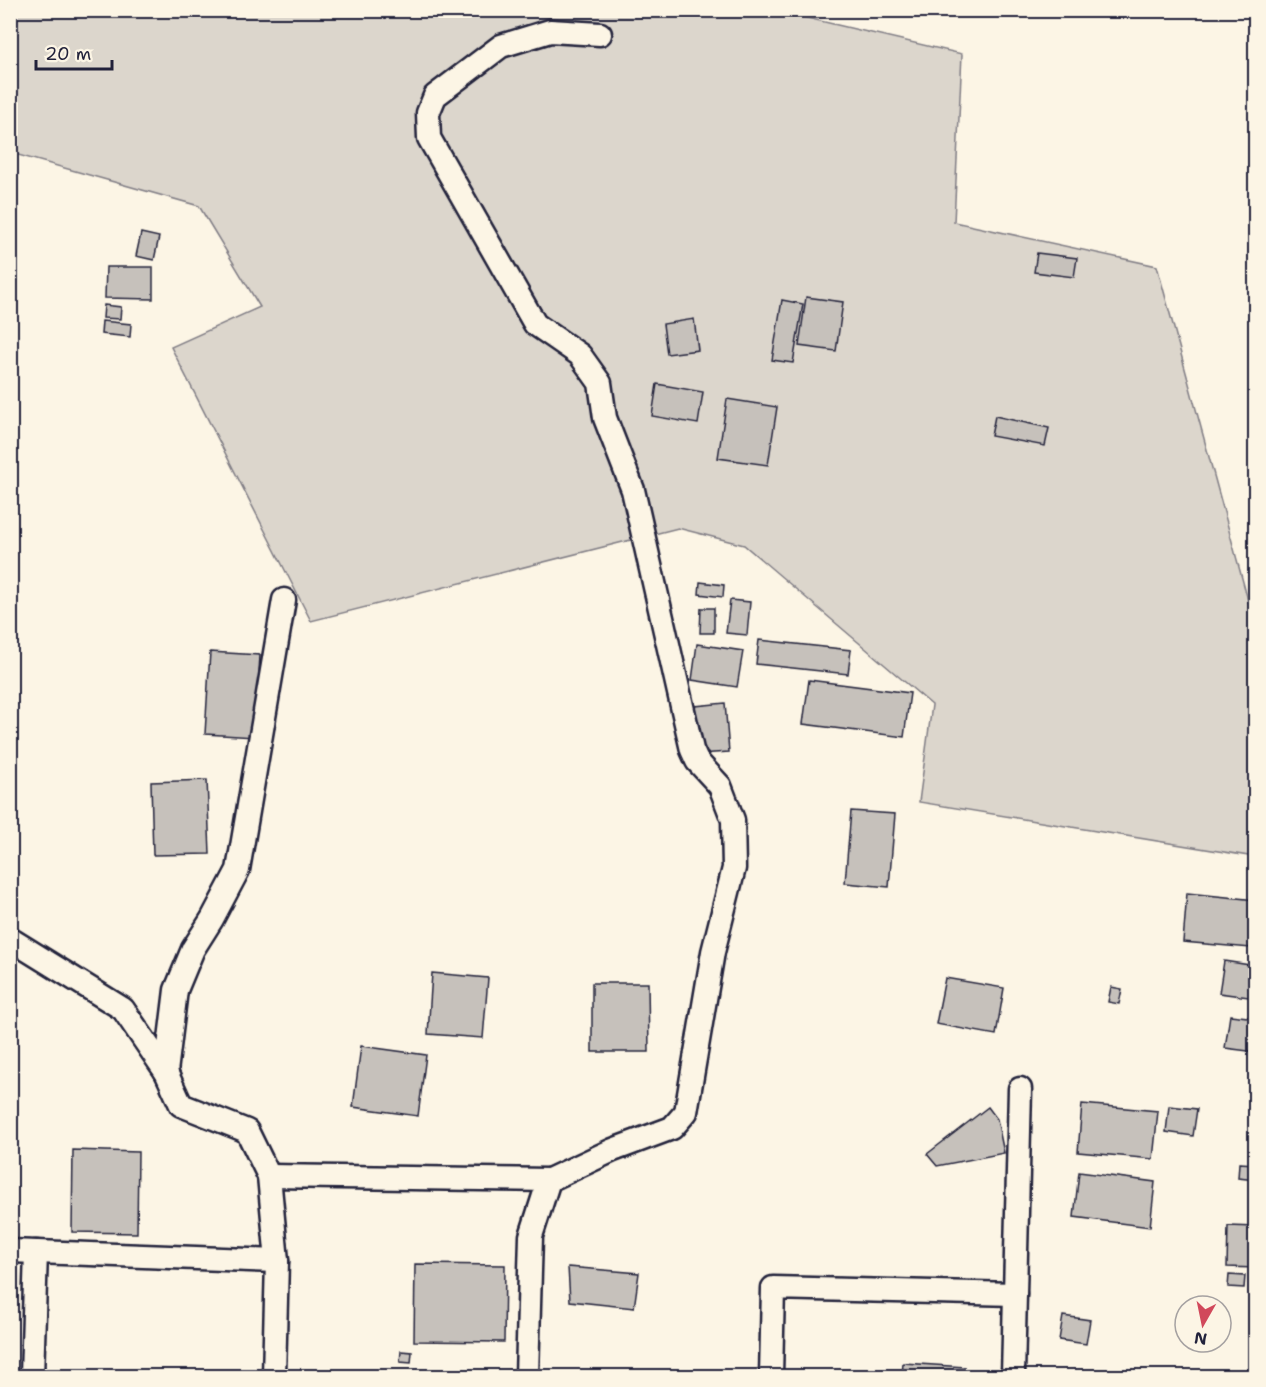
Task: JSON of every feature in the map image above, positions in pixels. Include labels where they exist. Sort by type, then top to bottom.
[{"type":"street","points":[[269,1176],[549,1180],[614,1150],[672,1128],[686,1112],[713,952],[734,868],[733,820],[720,786],[697,761],[692,750],[633,490],[605,418],[600,383],[580,355],[535,324],[429,138],[428,113],[435,96],[501,46],[550,30],[600,34]]},
{"type":"street","points":[[166,1072],[176,990],[193,949],[238,870],[284,600]]},
{"type":"street","points":[[10,939],[123,1009],[166,1072],[181,1105],[247,1131],[269,1176],[277,1261],[274,1377]]},
{"type":"street","points":[[1013,1377],[1020,1089]]},
{"type":"street","points":[[527,1377],[531,1236],[549,1180]]},
{"type":"street","points":[[10,1251],[277,1261]]},
{"type":"street","points":[[32,1377],[36,1252]]},
{"type":"street","points":[[771,1377],[773,1288],[1015,1294]]},
{"type":"shaded area","points":[[773,10],[962,54],[954,222],[1157,266],[1255,626],[1255,857],[919,802],[932,705],[744,545],[678,528],[311,621],[171,347],[260,307],[199,206],[11,153],[10,11]]},
{"type":"building","points":[[141,233],[159,237],[154,260],[136,256]]},
{"type":"building","points":[[1037,253],[1077,258],[1074,277],[1034,272]]},
{"type":"building","points":[[106,267],[153,267],[153,299],[105,298]]},
{"type":"building","points":[[806,297],[843,302],[836,351],[799,346]]},
{"type":"building","points":[[782,300],[803,304],[793,363],[772,360]]},
{"type":"building","points":[[104,305],[121,307],[120,319],[103,318]]},
{"type":"building","points":[[694,319],[698,350],[667,354],[663,324]]},
{"type":"building","points":[[102,321],[131,324],[130,337],[101,334]]},
{"type":"building","points":[[657,384],[703,392],[698,424],[652,416]]},
{"type":"building","points":[[727,399],[777,407],[768,465],[718,458]]},
{"type":"building","points":[[995,416],[1049,428],[1045,446],[991,436]]},
{"type":"building","points":[[700,582],[724,585],[723,597],[699,594]]},
{"type":"building","points":[[730,600],[750,602],[747,635],[726,633]]},
{"type":"building","points":[[701,608],[714,608],[714,633],[700,633]]},
{"type":"building","points":[[759,640],[851,650],[848,674],[756,664]]},
{"type":"building","points":[[697,644],[743,651],[737,687],[692,680]]},
{"type":"building","points":[[210,652],[260,655],[255,737],[205,734]]},
{"type":"building","points":[[809,680],[910,693],[904,737],[803,724]]},
{"type":"building","points":[[725,703],[729,752],[699,754],[695,706]]},
{"type":"building","points":[[207,780],[210,854],[153,855],[151,782]]},
{"type":"building","points":[[851,811],[895,814],[889,887],[845,883]]},
{"type":"building","points":[[1187,893],[1256,900],[1251,948],[1183,942]]},
{"type":"building","points":[[1224,961],[1256,966],[1256,998],[1219,993]]},
{"type":"building","points":[[432,973],[488,978],[483,1038],[428,1034]]},
{"type":"building","points":[[945,978],[1004,988],[996,1035],[936,1024]]},
{"type":"building","points":[[592,983],[648,983],[649,1052],[592,1052]]},
{"type":"building","points":[[1111,987],[1122,989],[1119,1004],[1108,1002]]},
{"type":"building","points":[[1230,1015],[1256,1018],[1256,1052],[1225,1048]]},
{"type":"building","points":[[361,1046],[426,1055],[418,1116],[353,1107]]},
{"type":"building","points":[[1082,1104],[1158,1111],[1153,1159],[1078,1152]]},
{"type":"building","points":[[1169,1106],[1197,1109],[1193,1136],[1166,1132]]},
{"type":"building","points":[[988,1107],[997,1119],[1004,1153],[937,1166],[927,1154]]},
{"type":"building","points":[[73,1150],[138,1152],[137,1233],[72,1232]]},
{"type":"building","points":[[1239,1163],[1256,1164],[1256,1180],[1238,1178]]},
{"type":"building","points":[[1079,1172],[1155,1182],[1150,1227],[1074,1217]]},
{"type":"building","points":[[1228,1226],[1256,1227],[1256,1268],[1227,1267]]},
{"type":"building","points":[[415,1264],[505,1265],[504,1342],[414,1341]]},
{"type":"building","points":[[568,1267],[639,1273],[634,1308],[570,1301]]},
{"type":"building","points":[[1229,1275],[1245,1276],[1244,1288],[1228,1287]]},
{"type":"building","points":[[1063,1316],[1090,1320],[1086,1344],[1059,1340]]},
{"type":"building","points":[[401,1351],[412,1352],[411,1363],[400,1362]]},
{"type":"building","points":[[903,1363],[965,1367],[965,1376],[902,1376]]}]
